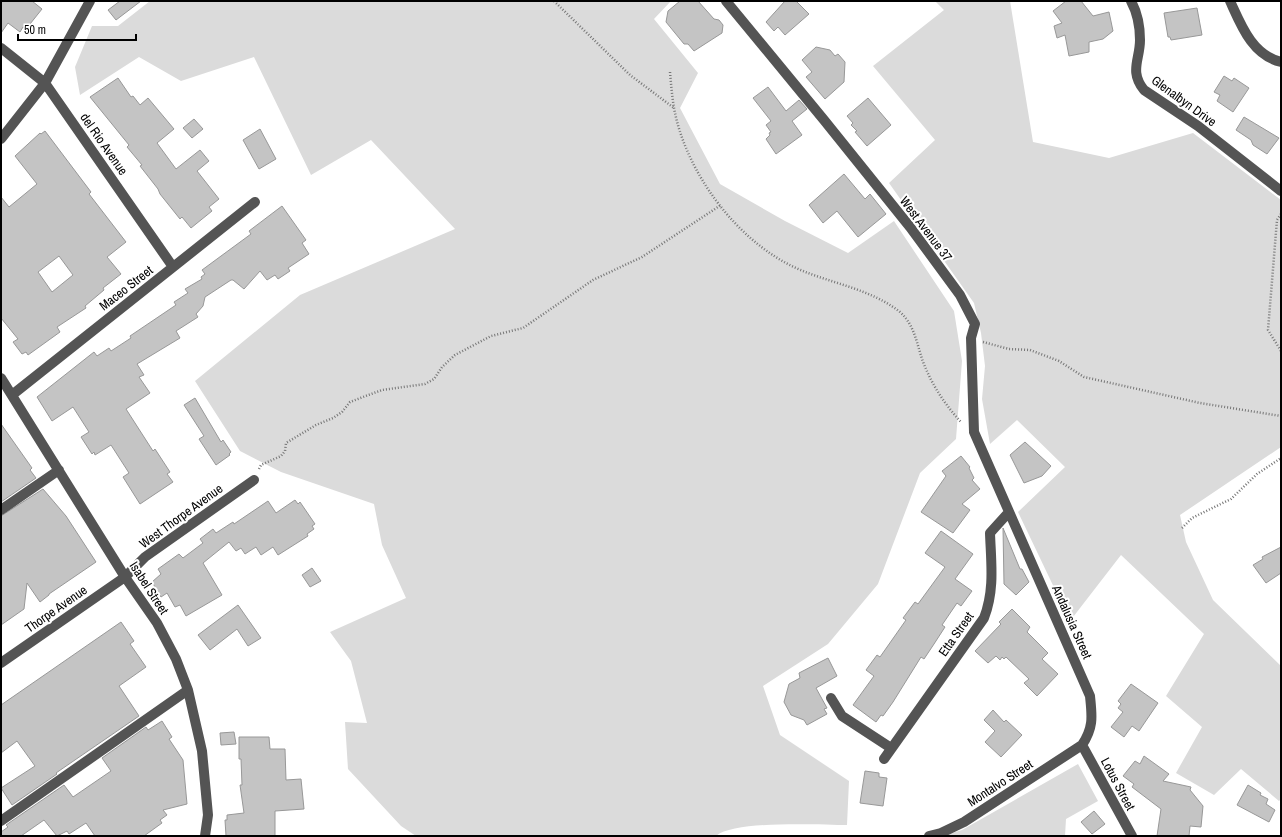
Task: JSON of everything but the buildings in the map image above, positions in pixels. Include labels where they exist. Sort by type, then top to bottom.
[{"type":"street","points":[[1,139],[45,83],[90,1]]},
{"type":"street","name":"West Avenue 37","points":[[726,1],[910,227],[960,295],[975,324],[971,338],[974,432],[1009,512]]},
{"type":"street","name":"Glenalbyn Drive","points":[[1131,1],[1139,23],[1140,39],[1136,68],[1138,83],[1144,90],[1198,126],[1281,191]]},
{"type":"street","points":[[1230,1],[1251,42],[1275,61],[1281,62]]},
{"type":"street","name":"del Rio Avenue","points":[[1,48],[45,83],[173,267]]},
{"type":"street","name":"Maceo Street","points":[[12,395],[255,202]]},
{"type":"street","name":"Isabel Street","points":[[1,378],[125,577],[156,623],[176,659],[188,690],[202,751],[208,815],[205,836]]},
{"type":"street","points":[[1,510],[59,470]]},
{"type":"street","name":"West Thorpe Avenue","points":[[125,577],[145,557],[254,480]]},
{"type":"street","name":"Andalusia Street","points":[[1009,512],[1090,696],[1090,734],[1082,745]]},
{"type":"street","name":"Etta Street","points":[[884,758],[984,618],[990,602],[992,588],[990,533],[1009,512]]},
{"type":"street","name":"Thorpe Avenue","points":[[1,663],[125,577]]},
{"type":"street","points":[[1,821],[188,690]]},
{"type":"street","points":[[830,698],[842,716],[892,748]]},
{"type":"street","name":"Montalvo Street","points":[[929,836],[941,833],[964,822],[1082,745]]},
{"type":"street","name":"Lotus Street","points":[[1082,745],[1132,836]]},
{"type":"path","points":[[554,1],[630,75],[674,109]]},
{"type":"path","points":[[670,72],[674,109],[680,130],[699,176],[721,205],[747,234],[771,255],[801,270],[866,293],[901,313],[916,336],[926,369],[944,402],[974,432]]},
{"type":"path","points":[[254,480],[261,465],[281,456],[285,452],[286,443],[316,425],[333,418],[342,412],[350,402],[382,390],[425,384],[434,380],[442,367],[462,351],[491,336],[523,328],[593,280],[642,257],[721,205]]},
{"type":"path","points":[[1281,214],[1277,220],[1268,330],[1281,351]]},
{"type":"path","points":[[971,338],[1009,349],[1030,350],[1059,361],[1084,377],[1200,403],[1281,416]]},
{"type":"path","points":[[1182,528],[1192,518],[1231,499],[1257,474],[1281,458]]},
{"type":"shaded area","points":[[150,1],[671,1],[654,19],[698,73],[680,108],[720,184],[785,221],[848,253],[894,221],[954,311],[962,361],[956,439],[920,473],[878,584],[828,644],[763,686],[780,735],[849,781],[847,825],[759,825],[726,831],[716,836],[416,836],[401,826],[348,769],[345,722],[367,723],[351,661],[330,632],[406,598],[382,545],[374,504],[281,472],[240,451],[195,381],[300,295],[455,229],[371,140],[311,175],[254,57],[181,81],[139,57],[80,95],[75,67],[92,26],[118,26]]},
{"type":"shaded area","points":[[935,1],[1010,1],[1033,142],[1109,158],[1193,133],[1281,200],[1281,447],[1180,515],[1186,542],[1213,600],[1281,666],[1281,799],[1279,801],[1241,769],[1214,795],[1176,773],[1202,727],[1166,696],[1204,634],[1121,555],[1070,621],[1018,512],[1065,467],[1017,420],[990,444],[982,399],[985,366],[981,333],[974,303],[889,183],[935,140],[873,66],[944,10]]},
{"type":"shaded area","points":[[1078,764],[1098,801],[1066,819],[1065,836],[942,836],[962,830]]}]
